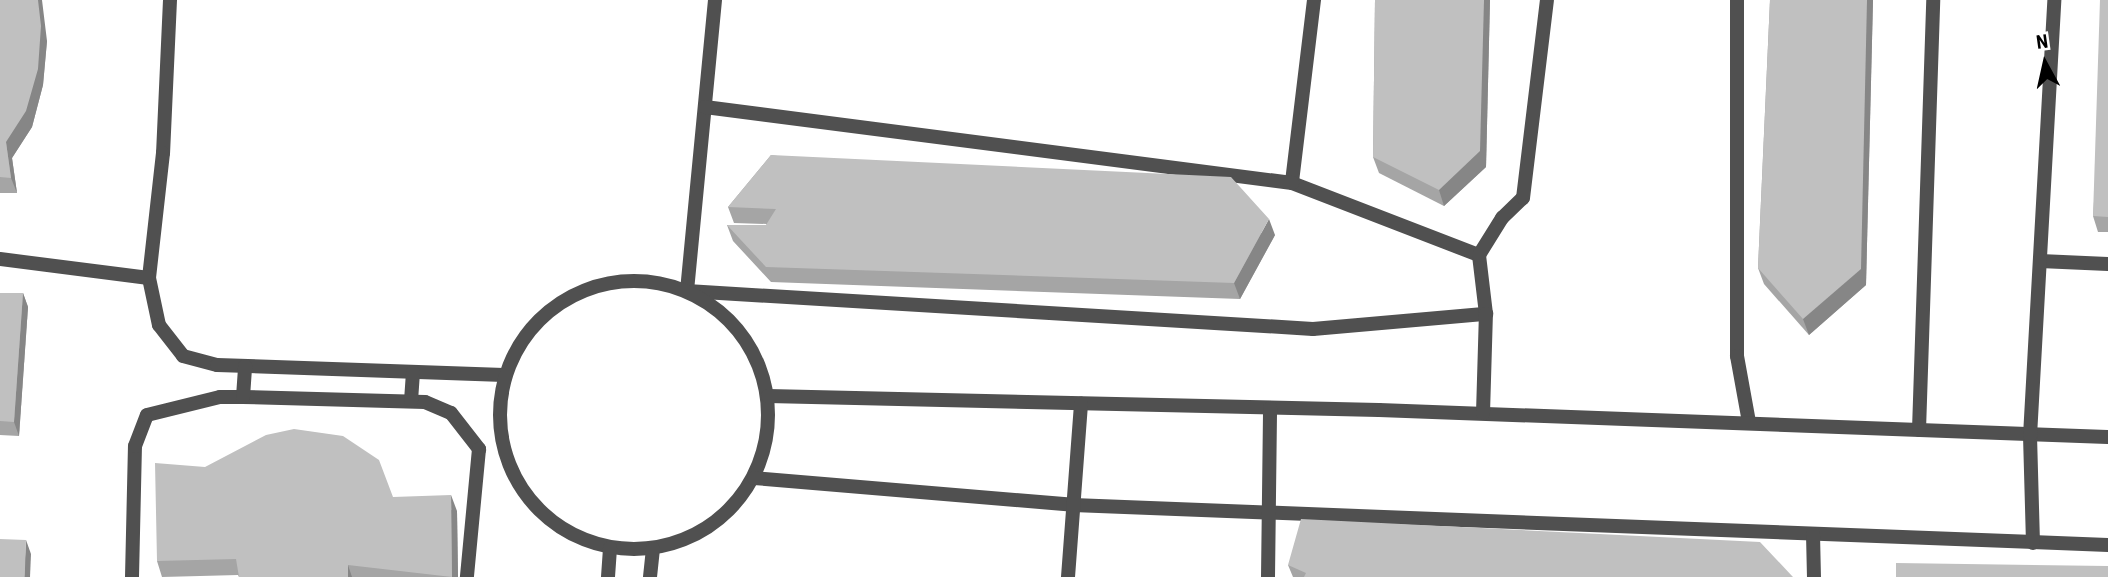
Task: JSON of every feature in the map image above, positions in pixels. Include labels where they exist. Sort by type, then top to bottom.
[{"type":"street","points":[[170,0],[163,153],[149,278],[159,326],[183,356],[217,365],[504,375]]},
{"type":"street","points":[[687,291],[715,0]]},
{"type":"street","points":[[1292,183],[1314,0]]},
{"type":"street","points":[[1483,413],[1486,314],[1479,255],[1502,218],[1523,198],[1547,0]]},
{"type":"street","points":[[1737,0],[1737,356],[1749,422]]},
{"type":"street","points":[[1919,430],[1933,0]]},
{"type":"street","points":[[2034,543],[2030,436],[2054,0]]},
{"type":"street","points":[[705,107],[1292,183],[1479,255]]},
{"type":"street","points":[[0,259],[149,278]]},
{"type":"street","points":[[2040,261],[2108,264]]},
{"type":"street","points":[[687,291],[716,309],[741,333],[759,362],[768,396],[767,438],[754,478],[728,512],[693,536],[653,549],[610,548],[566,533],[531,504],[507,465],[498,420],[504,375],[524,335],[557,303],[598,285],[632,282],[687,291],[1313,329],[1486,314]]},
{"type":"street","points":[[243,397],[245,366]]},
{"type":"street","points":[[411,401],[413,372]]},
{"type":"street","points":[[768,396],[1483,413],[2108,438]]},
{"type":"street","points":[[132,577],[135,446],[147,415],[219,397],[411,401],[452,413],[479,449],[467,577]]},
{"type":"street","points":[[1068,577],[1081,403]]},
{"type":"street","points":[[1268,577],[1270,408]]},
{"type":"street","points":[[754,478],[1073,505],[1269,510],[2108,545]]},
{"type":"street","points":[[1813,534],[1814,577]]},
{"type":"street","points":[[608,577],[610,548]]},
{"type":"street","points":[[650,577],[653,549]]},
{"type":"building","points":[[0,0],[38,0],[41,26],[38,69],[26,111],[6,142],[11,178],[0,177]]},
{"type":"building","points":[[1375,0],[1484,0],[1480,151],[1439,190],[1373,157]]},
{"type":"building","points":[[1770,0],[1867,0],[1861,269],[1803,319],[1758,268]]},
{"type":"building","points":[[2100,0],[2108,0],[2108,217],[2093,216]]},
{"type":"building","points":[[771,155],[1231,177],[1269,219],[1234,283],[766,267],[727,225],[766,225],[776,209],[728,207]]},
{"type":"building","points":[[0,293],[23,293],[14,422],[0,421]]},
{"type":"building","points":[[294,429],[343,436],[379,460],[393,497],[451,495],[452,577],[348,565],[348,577],[239,577],[236,559],[157,561],[155,463],[205,467],[266,435]]},
{"type":"building","points":[[1301,519],[1760,542],[1793,577],[1304,577],[1306,573],[1288,565]]},
{"type":"building","points":[[0,539],[26,540],[25,577],[0,577]]},
{"type":"building","points":[[1896,563],[2108,566],[2108,577],[1896,577]]}]
